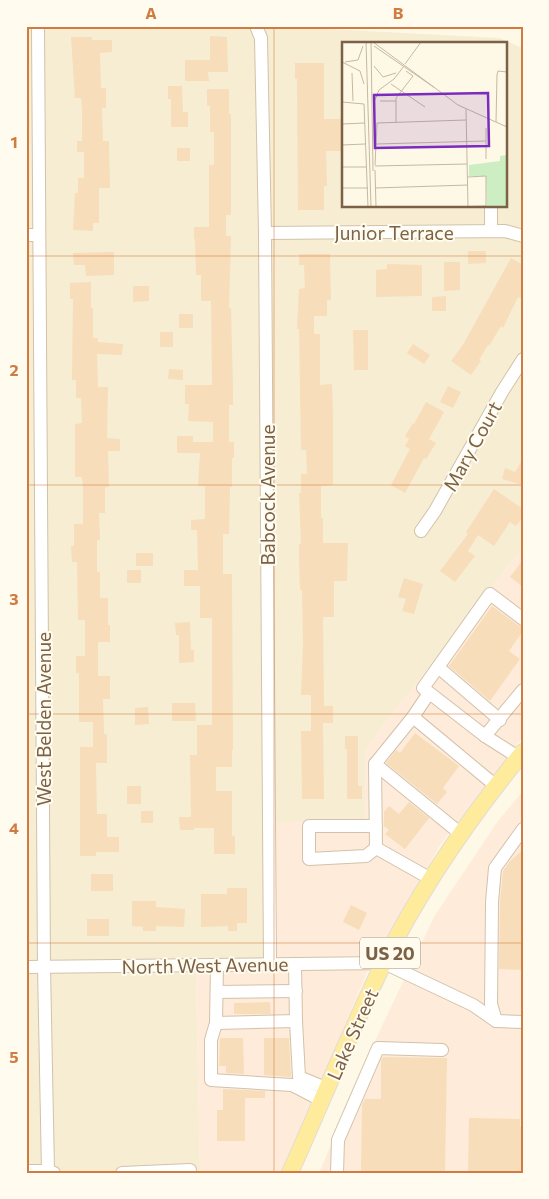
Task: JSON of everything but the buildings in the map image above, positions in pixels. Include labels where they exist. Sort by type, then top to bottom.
[{"type":"main road","name":"Lake Street","points":[[290,1173],[384,963],[431,879],[496,786],[521,754]]},
{"type":"street","name":"West Belden Avenue","points":[[38,26],[33,235],[44,967],[51,1172]]},
{"type":"street","name":"Babcock Avenue","points":[[256,26],[262,38],[265,233],[270,965]]},
{"type":"street","points":[[491,208],[491,232]]},
{"type":"street","name":"Junior Terrace","points":[[265,233],[505,231],[523,236]]},
{"type":"street","name":"Mary Court","points":[[420,531],[435,511],[523,359]]},
{"type":"street","points":[[376,848],[375,764],[413,717],[438,667],[490,594],[523,619]]},
{"type":"street","points":[[438,667],[500,720]]},
{"type":"street","points":[[426,690],[485,736],[521,754]]},
{"type":"street","points":[[485,736],[523,690]]},
{"type":"street","points":[[413,717],[496,786]]},
{"type":"street","points":[[375,764],[462,834]]},
{"type":"street","points":[[376,826],[309,826],[309,859],[366,856],[376,848]]},
{"type":"street","points":[[496,1021],[491,1004],[492,902],[495,868],[523,829]]},
{"type":"street","points":[[376,848],[431,879]]},
{"type":"street","points":[[384,963],[473,1005],[496,1021],[523,1022]]},
{"type":"street","name":"North West Avenue","points":[[26,967],[384,963]]},
{"type":"street","points":[[295,964],[296,1081]]},
{"type":"street","points":[[217,966],[216,1023],[211,1040],[211,1080],[296,1081],[325,1094]]},
{"type":"street","points":[[217,992],[296,991]]},
{"type":"street","points":[[216,1023],[296,1021]]},
{"type":"street","points":[[337,1173],[338,1140],[378,1048],[442,1050]]},
{"type":"street","points":[[122,1173],[190,1170]]},
{"type":"street","points":[[26,1171],[51,1172]]},
{"type":"shaded area","points":[[26,26],[273,26],[499,38],[523,48],[523,547],[365,749],[366,819],[267,961],[26,962]]},
{"type":"shaded area","points":[[523,547],[523,737],[441,844],[378,955],[267,961],[262,823],[365,819],[365,749]]},
{"type":"shaded area","points":[[523,791],[523,1173],[319,1173],[380,1030],[435,915],[498,821]]},
{"type":"shaded area","points":[[369,968],[283,1173],[200,1173],[196,972]]},
{"type":"shaded area","points":[[196,972],[200,1173],[26,1173],[26,973]]}]
